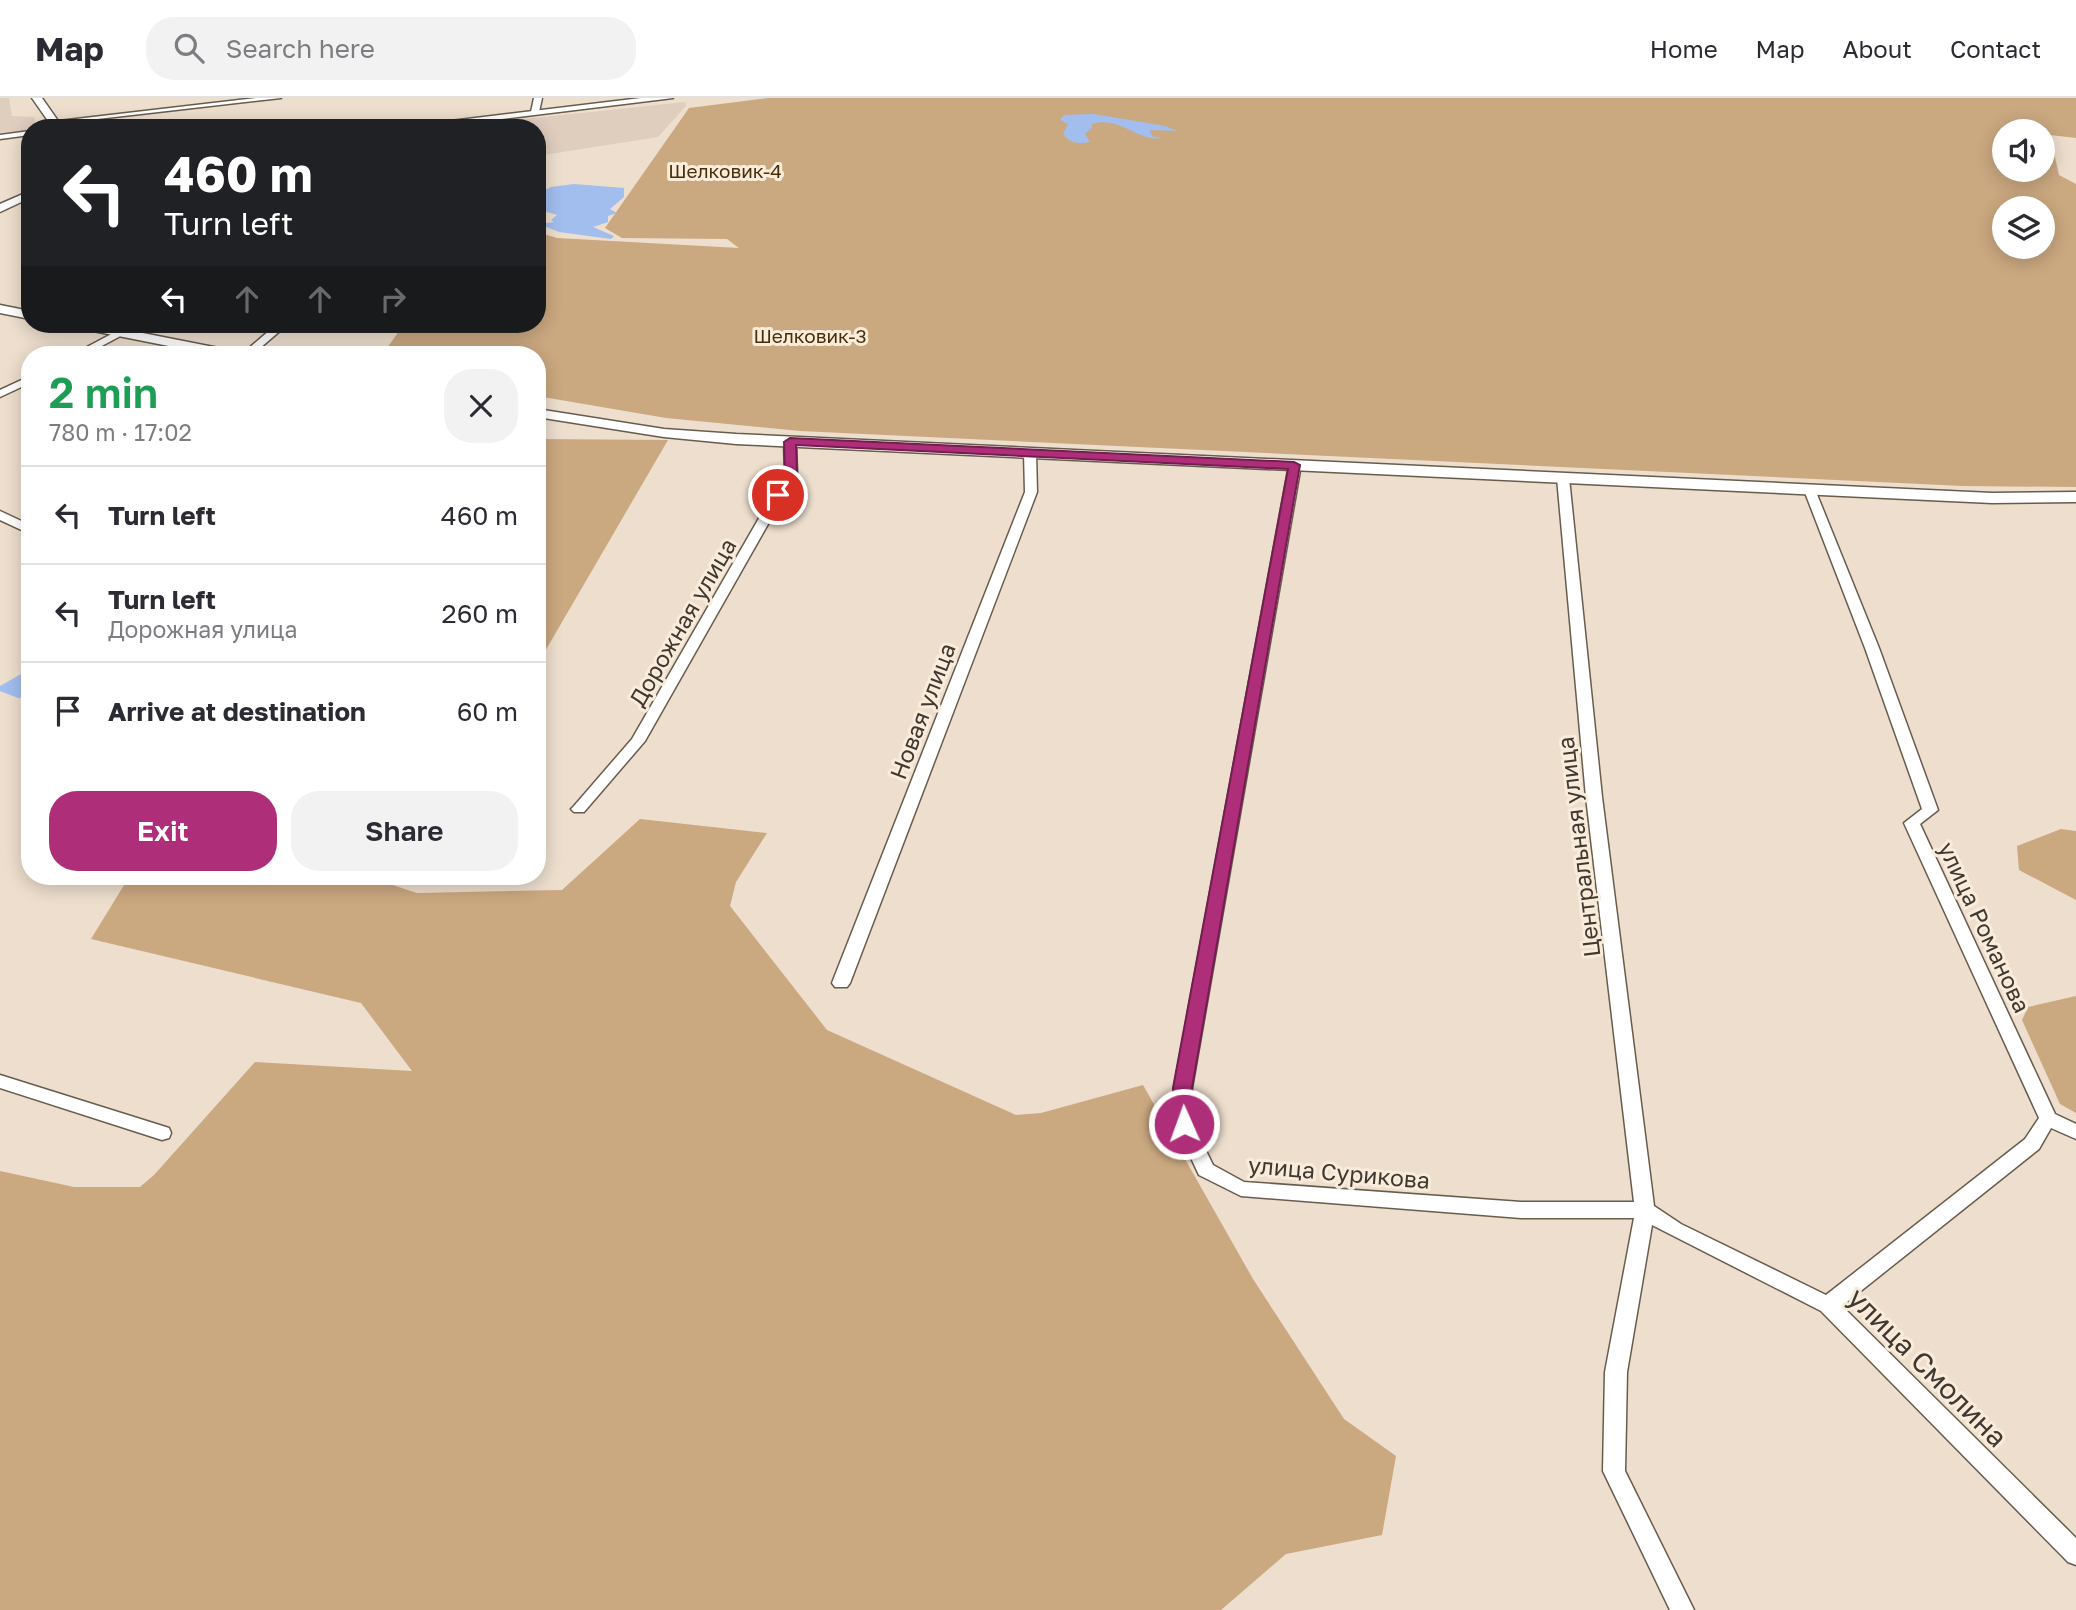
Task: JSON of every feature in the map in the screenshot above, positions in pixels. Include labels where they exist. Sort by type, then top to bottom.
[{"type":"street","points":[[37,98],[52,119]]},
{"type":"street","points":[[105,119],[277,98]]},
{"type":"street","points":[[535,112],[538,98]]},
{"type":"street","points":[[475,119],[668,98]]},
{"type":"street","points":[[0,137],[21,135]]},
{"type":"street","points":[[0,208],[21,198]]},
{"type":"street","points":[[0,309],[21,313]]},
{"type":"street","points":[[95,346],[121,333],[188,346]]},
{"type":"street","points":[[257,346],[273,333]]},
{"type":"street","points":[[0,394],[21,384]]},
{"type":"street","points":[[546,414],[664,433],[790,442],[1993,498],[2076,497]]},
{"type":"street","name":"Дорожная улица","points":[[579,809],[638,741],[791,473],[790,442]]},
{"type":"street","name":"Новая улица","points":[[841,983],[1031,492],[1030,453]]},
{"type":"street","name":"улица Сурикова","points":[[1294,465],[1183,1088],[1184,1124],[1206,1170],[1241,1189],[1521,1210],[1645,1210]]},
{"type":"street","name":"Центральная улица","points":[[1563,478],[1594,797],[1645,1210],[1616,1372],[1614,1471],[1682,1610]]},
{"type":"street","name":"улица Романова","points":[[1810,489],[1872,648],[1930,810],[1912,823],[2048,1118]]},
{"type":"street","points":[[0,514],[21,525]]},
{"type":"street","points":[[0,1081],[162,1133]]},
{"type":"street","points":[[1828,1305],[2032,1144],[2048,1118],[2076,1132]]},
{"type":"street","name":"улица Смолина","points":[[1645,1210],[1674,1229],[1828,1305],[2076,1554]]},
{"type":"shaded area","points":[[0,98],[9,98],[12,116],[34,117],[21,119],[21,133],[0,135]]},
{"type":"shaded area","points":[[685,102],[686,106],[658,137],[546,155],[546,119],[524,119]]},
{"type":"green space","points":[[768,98],[2076,98],[2076,138],[2055,136],[2055,119],[1992,119],[1992,182],[2055,182],[2055,157],[2059,175],[2076,184],[2076,487],[1963,486],[800,431],[666,418],[546,398],[546,346],[388,346],[398,333],[546,333],[546,235],[557,238],[739,248],[727,239],[622,238],[605,228],[689,108]]},
{"type":"green space","points":[[546,439],[668,440],[546,650]]},
{"type":"green space","points":[[640,819],[767,833],[736,882],[730,906],[827,1030],[1016,1115],[1041,1113],[1143,1085],[1253,1279],[1344,1419],[1396,1456],[1382,1535],[1286,1554],[1221,1610],[0,1610],[0,1171],[74,1187],[140,1187],[154,1175],[255,1062],[412,1071],[361,1003],[91,939],[124,885],[392,885],[417,893],[562,890]]},
{"type":"green space","points":[[2061,829],[2076,831],[2076,900],[2019,870],[2017,846]]},
{"type":"green space","points":[[2076,996],[2076,1113],[2060,1104],[2022,1020],[2028,1007]]},
{"type":"water","points":[[1094,114],[1165,126],[1177,131],[1150,130],[1152,136],[1161,138],[1153,138],[1102,122],[1092,124],[1092,128],[1085,134],[1090,142],[1075,142],[1063,134],[1068,124],[1060,120],[1064,115]]},
{"type":"water","points":[[574,184],[624,188],[624,197],[610,209],[617,213],[608,216],[608,222],[593,227],[614,236],[611,239],[559,232],[546,227],[546,223],[554,222],[551,220],[557,215],[546,212],[546,190]]},
{"type":"water","points":[[21,674],[21,698],[0,691],[0,686]]},
{"type":"route","points":[[778,495],[791,473],[790,442],[1294,465],[1183,1088],[1184,1124]]},
{"type":"park label","name":"Шелковик-4","points":[[725,170]]},
{"type":"park label","name":"Шелковик-3","points":[[810,335]]}]
